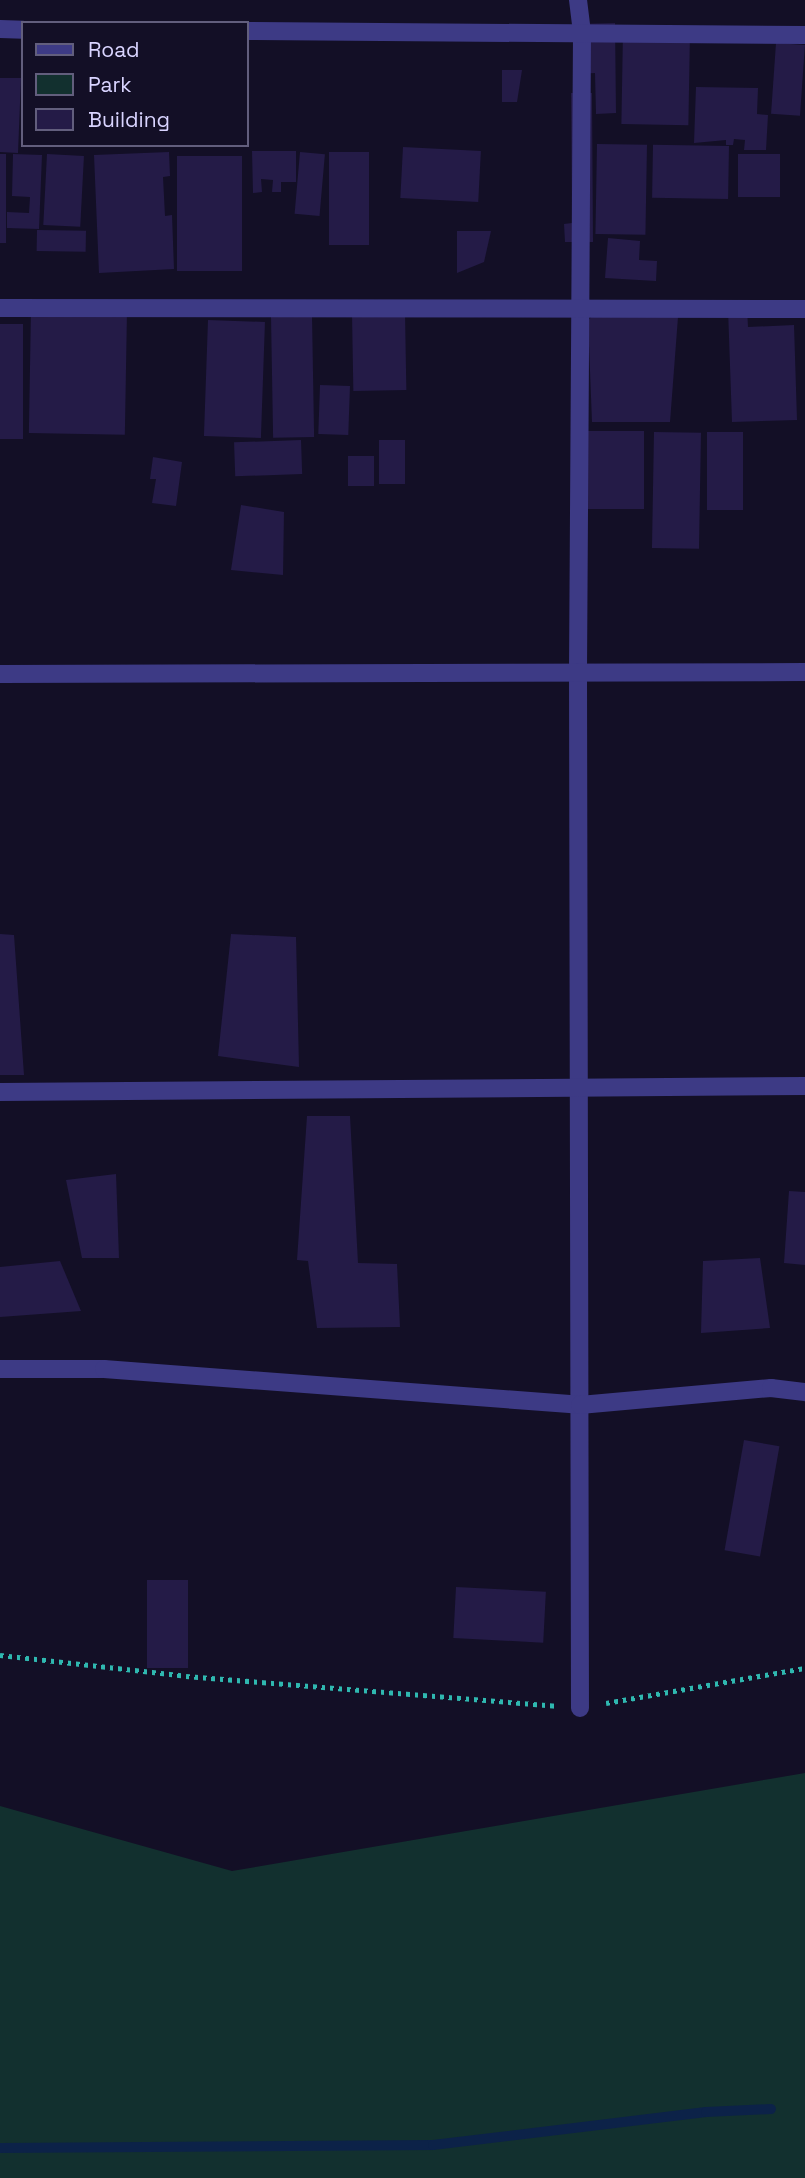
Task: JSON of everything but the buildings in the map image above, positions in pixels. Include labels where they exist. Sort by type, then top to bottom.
[{"type":"street","points":[[578,0],[582,34],[578,672],[580,1708]]},
{"type":"street","points":[[0,29],[21,30]]},
{"type":"street","points":[[248,31],[805,35]]},
{"type":"street","points":[[0,308],[805,309]]},
{"type":"street","points":[[0,674],[805,672]]},
{"type":"street","points":[[0,1092],[805,1086]]},
{"type":"street","points":[[0,1369],[104,1369],[580,1405],[771,1388],[805,1392]]},
{"type":"path","points":[[0,1655],[186,1676],[580,1708],[805,1668]]},
{"type":"green space","points":[[805,1773],[805,2178],[0,2178],[0,1806],[232,1871]]},
{"type":"waterway","points":[[0,2148],[433,2145],[706,2112],[771,2109]]}]
